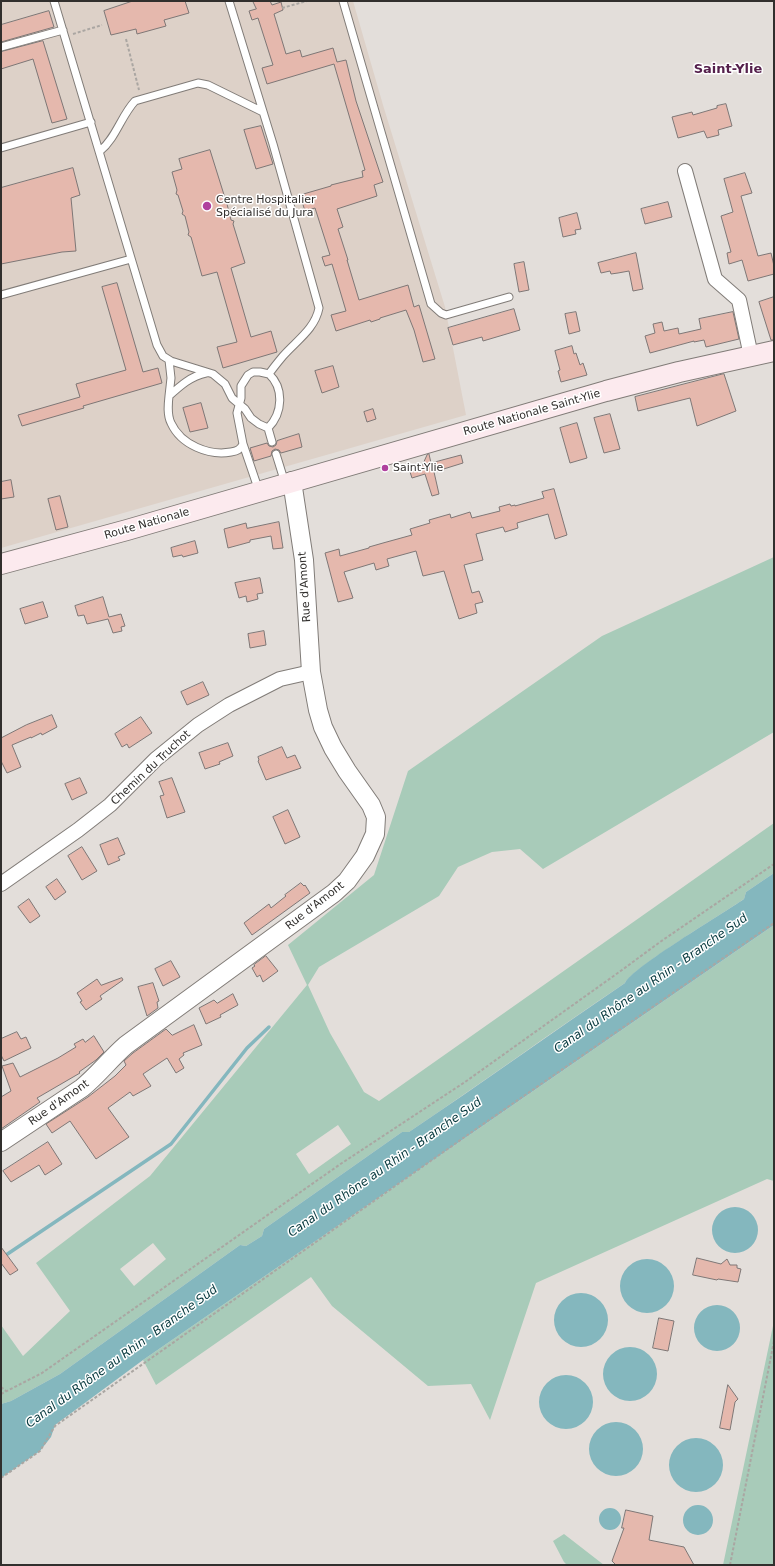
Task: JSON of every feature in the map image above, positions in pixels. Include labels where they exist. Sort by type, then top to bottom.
[{"type":"main road","name":"Route Nationale Saint-Ylie","points":[[289,482],[606,391],[679,372],[774,351]]},
{"type":"main road","name":"Route Nationale","points":[[1,564],[126,530],[289,482]]},
{"type":"street","points":[[686,171],[715,279],[739,300],[751,356]]},
{"type":"street","name":"Rue d'Amont","points":[[1,1142],[94,1078],[115,1054],[126,1045],[334,893],[347,881],[366,856],[375,834],[376,817],[371,805],[333,748],[323,727],[318,710],[311,672],[304,560],[289,482]]},
{"type":"street","name":"Chemin du Truchot","points":[[1,884],[78,830],[110,805],[156,759],[198,725],[229,705],[280,679],[311,672]]},
{"type":"lane","points":[[54,1],[157,345],[163,356],[169,360],[208,372],[218,377],[225,384],[232,398],[245,409],[251,418],[268,428]]},
{"type":"lane","points":[[229,1],[263,112],[319,308],[316,320],[312,326],[282,357],[269,374]]},
{"type":"lane","points":[[343,1],[431,304],[441,313],[446,315],[509,297]]},
{"type":"lane","points":[[1,47],[64,33]]},
{"type":"lane","points":[[100,151],[107,145],[128,109],[135,102],[198,83],[208,85],[263,112]]},
{"type":"lane","points":[[1,148],[91,122]]},
{"type":"lane","points":[[1,295],[131,259]]},
{"type":"lane","points":[[169,360],[171,378],[168,409],[170,422],[176,432],[186,442],[205,451],[218,453],[239,450],[243,444]]},
{"type":"lane","points":[[169,396],[182,384],[196,375],[208,372]]},
{"type":"lane","points":[[259,491],[243,444],[237,413],[242,398],[241,386],[248,375],[253,372],[269,374],[278,386],[280,396],[277,415],[274,422],[268,428]]},
{"type":"lane","points":[[268,428],[272,442]]},
{"type":"lane","points":[[276,454],[289,482]]},
{"type":"path","points":[[282,8],[307,1]]},
{"type":"path","points":[[64,33],[102,25]]},
{"type":"path","points":[[126,39],[141,99]]},
{"type":"path","points":[[1,1394],[42,1373],[377,1139],[465,1082],[660,942],[774,864]]},
{"type":"path","points":[[1,1478],[40,1451],[55,1426],[470,1134],[774,923]]},
{"type":"path","points":[[730,1565],[774,1341]]},
{"type":"path","points":[[1,1387],[6,1392]]},
{"type":"shaded area","name":"Centre Hospitalier Spécialisé du Jura","points":[[1,1],[353,1],[383,105],[445,307],[466,415],[1,548]]},
{"type":"green space","points":[[774,557],[774,732],[543,869],[520,849],[492,852],[458,867],[439,896],[319,967],[308,985],[330,1033],[364,1092],[379,1101],[774,823],[774,873],[746,892],[744,899],[643,966],[625,983],[409,1132],[402,1132],[264,1229],[262,1236],[246,1246],[240,1245],[60,1374],[11,1401],[1,1404],[1,1325],[23,1356],[70,1311],[36,1263],[150,1176],[307,985],[288,945],[374,875],[408,771],[602,636]],"holes":[[[338,1125],[351,1144],[309,1174],[296,1154]],[[153,1243],[166,1259],[134,1286],[120,1269]]]},
{"type":"green space","points":[[774,925],[774,1181],[767,1179],[536,1283],[490,1420],[471,1384],[428,1386],[332,1306],[311,1277],[156,1385],[143,1360]]},
{"type":"green space","points":[[774,1321],[774,1565],[723,1565]]},
{"type":"green space","points":[[564,1534],[604,1565],[567,1565],[553,1541]]},
{"type":"water","name":"Canal du Rhône au Rhin - Branche Sud","points":[[774,873],[774,925],[143,1360],[55,1425],[51,1437],[40,1451],[1,1478],[1,1404],[11,1401],[60,1374],[240,1245],[246,1246],[262,1236],[264,1229],[402,1132],[409,1132],[625,983],[643,966],[660,954],[744,899],[746,892]]},
{"type":"water","points":[[730,1207],[740,1207],[748,1211],[754,1217],[758,1225],[758,1235],[754,1243],[748,1249],[740,1253],[730,1253],[722,1249],[716,1243],[712,1235],[712,1225],[716,1217],[722,1211]]},
{"type":"water","points":[[647,1259],[657,1261],[666,1267],[672,1276],[674,1286],[672,1296],[666,1305],[657,1311],[647,1313],[637,1311],[628,1305],[622,1296],[620,1286],[622,1276],[628,1267],[637,1261]]},
{"type":"water","points":[[576,1293],[586,1293],[596,1297],[604,1305],[608,1315],[608,1325],[604,1335],[596,1343],[586,1347],[576,1347],[566,1343],[558,1335],[554,1325],[554,1315],[558,1305],[566,1297]]},
{"type":"water","points":[[712,1305],[722,1305],[730,1309],[736,1315],[740,1323],[740,1333],[736,1341],[730,1347],[722,1351],[712,1351],[704,1347],[698,1341],[694,1333],[694,1323],[698,1315],[704,1309]]},
{"type":"water","points":[[625,1347],[635,1347],[645,1351],[653,1359],[657,1369],[657,1379],[653,1389],[645,1397],[635,1401],[625,1401],[615,1397],[607,1389],[603,1379],[603,1369],[607,1359],[615,1351]]},
{"type":"water","points":[[561,1375],[571,1375],[581,1379],[589,1387],[593,1397],[593,1407],[589,1417],[581,1425],[571,1429],[561,1429],[551,1425],[543,1417],[539,1407],[539,1397],[543,1387],[551,1379]]},
{"type":"water","points":[[611,1422],[621,1422],[631,1426],[639,1434],[643,1444],[643,1454],[639,1464],[631,1472],[621,1476],[611,1476],[601,1472],[593,1464],[589,1454],[589,1444],[593,1434],[601,1426]]},
{"type":"water","points":[[691,1438],[701,1438],[711,1442],[719,1450],[723,1460],[723,1470],[719,1480],[711,1488],[701,1492],[691,1492],[681,1488],[673,1480],[669,1470],[669,1460],[673,1450],[681,1442]]},
{"type":"water","points":[[698,1505],[709,1509],[713,1520],[709,1531],[698,1535],[687,1531],[683,1520],[687,1509]]},
{"type":"water","points":[[610,1508],[614,1509],[620,1515],[620,1523],[614,1529],[610,1530],[606,1529],[600,1523],[599,1519],[600,1515],[606,1509]]},
{"type":"building","points":[[133,1],[185,1],[189,13],[164,20],[166,26],[137,34],[136,29],[111,35],[104,11]]},
{"type":"building","points":[[253,1],[270,1],[272,5],[281,2],[283,10],[274,14],[286,54],[300,50],[302,57],[333,48],[337,62],[346,60],[356,101],[383,182],[374,185],[377,196],[337,209],[343,227],[338,229],[347,260],[359,300],[408,285],[414,307],[419,305],[435,359],[423,362],[414,330],[406,310],[371,322],[370,320],[336,331],[331,315],[346,311],[332,264],[325,266],[322,257],[330,255],[315,208],[305,211],[300,195],[363,177],[362,171],[365,170],[334,64],[267,84],[262,68],[273,65],[258,18],[252,20],[249,11],[256,9]]},
{"type":"building","points":[[49,11],[54,27],[1,42],[1,25]]},
{"type":"building","points":[[43,41],[67,119],[52,123],[33,59],[1,69],[1,52]]},
{"type":"building","points":[[726,104],[732,126],[718,130],[719,135],[707,138],[704,131],[678,138],[672,117],[692,112],[693,115]]},
{"type":"building","points":[[261,126],[273,164],[256,169],[244,130]]},
{"type":"building","points":[[210,150],[225,198],[228,200],[227,204],[231,220],[234,221],[233,224],[245,263],[231,268],[251,337],[271,331],[277,352],[223,368],[217,347],[237,342],[217,272],[202,276],[191,237],[188,235],[189,232],[185,216],[182,214],[183,211],[178,195],[176,194],[177,190],[172,172],[182,169],[179,159]]},
{"type":"building","points":[[73,168],[80,195],[71,198],[76,251],[62,252],[1,264],[1,188]]},
{"type":"building","points":[[745,173],[752,193],[741,196],[758,256],[771,253],[774,266],[774,274],[748,281],[742,260],[729,264],[727,253],[731,252],[721,216],[733,212],[724,179]]},
{"type":"building","points":[[668,202],[672,217],[645,224],[641,209]]},
{"type":"building","points":[[577,213],[581,229],[575,230],[576,234],[563,237],[559,218]]},
{"type":"building","points":[[636,253],[643,289],[633,291],[629,271],[611,274],[610,271],[601,273],[598,263]]},
{"type":"building","points":[[524,262],[529,290],[519,292],[514,264]]},
{"type":"building","points":[[117,283],[143,372],[158,368],[162,383],[83,406],[84,408],[22,426],[18,415],[80,397],[76,384],[126,370],[102,287]]},
{"type":"building","points":[[774,297],[774,340],[771,340],[759,302]]},
{"type":"building","points":[[514,309],[520,330],[483,341],[482,337],[453,345],[448,328]]},
{"type":"building","points":[[576,312],[580,331],[569,334],[565,314]]},
{"type":"building","points":[[733,312],[739,339],[706,347],[704,340],[694,341],[650,353],[645,336],[655,333],[653,324],[662,322],[664,331],[678,328],[679,334],[701,329],[699,319]]},
{"type":"building","points":[[572,346],[574,354],[576,353],[580,365],[583,363],[587,375],[561,382],[558,371],[560,370],[555,351]]},
{"type":"building","points":[[333,366],[339,387],[322,393],[315,371]]},
{"type":"building","points":[[724,374],[736,411],[697,426],[690,398],[638,411],[635,397]]},
{"type":"building","points":[[201,403],[208,428],[190,432],[183,408]]},
{"type":"building","points":[[373,409],[376,419],[367,422],[364,412]]},
{"type":"building","points":[[610,414],[620,449],[604,453],[594,418]]},
{"type":"building","points":[[577,423],[587,458],[570,463],[560,428]]},
{"type":"building","points":[[299,434],[302,447],[281,453],[279,450],[275,449],[272,451],[271,456],[254,461],[250,448],[267,443],[269,446],[273,447],[276,445],[277,441]]},
{"type":"building","points":[[429,454],[431,463],[461,455],[463,463],[434,472],[439,494],[432,496],[425,474],[412,478],[409,469],[422,466],[427,455]]},
{"type":"building","points":[[11,480],[14,497],[1,499],[1,482]]},
{"type":"building","points":[[554,489],[567,535],[555,539],[548,514],[517,523],[518,528],[505,532],[503,527],[476,534],[483,560],[464,565],[472,593],[479,591],[483,602],[475,604],[477,613],[459,619],[444,571],[423,576],[416,551],[387,559],[389,566],[376,570],[374,563],[344,572],[353,598],[338,602],[325,553],[339,549],[340,556],[369,548],[412,535],[410,529],[430,523],[429,520],[450,514],[451,518],[470,512],[472,518],[500,511],[499,507],[510,504],[511,506],[515,506],[544,498],[542,492]]},
{"type":"building","points":[[60,496],[68,527],[56,530],[48,499]]},
{"type":"building","points":[[279,522],[283,548],[273,549],[271,536],[250,540],[250,542],[228,548],[224,529],[246,523],[247,528]]},
{"type":"building","points":[[195,541],[198,553],[183,557],[182,555],[173,557],[171,548]]},
{"type":"building","points":[[260,578],[263,593],[257,594],[258,599],[247,602],[246,596],[239,598],[235,583]]},
{"type":"building","points":[[103,597],[109,617],[121,614],[125,626],[121,627],[122,631],[113,633],[108,619],[87,624],[84,615],[78,616],[75,606]]},
{"type":"building","points":[[43,602],[48,617],[25,624],[20,609]]},
{"type":"building","points":[[264,631],[266,645],[250,648],[248,634]]},
{"type":"building","points":[[203,682],[209,695],[187,705],[181,692]]},
{"type":"building","points":[[52,715],[57,727],[42,735],[41,733],[12,745],[21,767],[7,773],[1,761],[1,738],[26,725]]},
{"type":"building","points":[[141,717],[152,733],[129,748],[127,744],[122,747],[115,734]]},
{"type":"building","points":[[228,743],[233,756],[219,762],[220,764],[205,769],[199,753]]},
{"type":"building","points":[[282,747],[287,758],[295,755],[301,768],[266,780],[258,761],[258,757]]},
{"type":"building","points":[[80,778],[87,793],[72,800],[65,784]]},
{"type":"building","points":[[172,778],[185,812],[167,818],[160,796],[164,795],[159,782]]},
{"type":"building","points":[[288,810],[300,837],[285,844],[273,817]]},
{"type":"building","points":[[118,838],[125,854],[118,857],[120,860],[108,865],[100,845]]},
{"type":"building","points":[[82,847],[97,871],[82,880],[68,856]]},
{"type":"building","points":[[57,879],[66,892],[55,900],[46,887]]},
{"type":"building","points":[[301,883],[304,886],[305,885],[310,893],[252,935],[244,923],[269,904],[271,908]]},
{"type":"building","points":[[29,899],[40,916],[30,923],[18,907]]},
{"type":"building","points":[[266,956],[278,971],[263,982],[260,975],[257,977],[252,968]]},
{"type":"building","points":[[171,961],[180,977],[163,986],[155,969]]},
{"type":"building","points":[[122,978],[123,980],[100,996],[102,999],[86,1010],[80,1002],[82,1001],[77,993],[97,979],[101,985]]},
{"type":"building","points":[[153,983],[159,1001],[157,1002],[158,1008],[147,1016],[138,987]]},
{"type":"building","points":[[233,994],[238,1005],[220,1015],[221,1017],[206,1024],[199,1008],[214,1000],[217,1003]]},
{"type":"building","points":[[194,1025],[202,1045],[183,1053],[184,1055],[179,1059],[184,1068],[176,1073],[167,1058],[143,1074],[151,1086],[133,1096],[130,1092],[108,1108],[129,1137],[96,1159],[70,1121],[52,1133],[46,1124],[88,1097],[115,1076],[126,1065],[124,1061],[133,1053],[166,1029],[172,1035]]},
{"type":"building","points":[[17,1032],[21,1039],[26,1037],[31,1048],[4,1061],[1,1055],[1,1039]]},
{"type":"building","points":[[94,1036],[104,1052],[96,1060],[79,1072],[80,1073],[37,1098],[40,1102],[1,1129],[1,1097],[11,1091],[2,1066],[13,1063],[20,1077],[58,1058],[76,1047],[74,1044],[83,1039],[85,1042]]},
{"type":"building","points":[[48,1142],[62,1164],[45,1175],[39,1165],[11,1182],[3,1171]]},
{"type":"building","points":[[1,1247],[18,1270],[10,1275],[1,1263]]},
{"type":"building","points":[[697,1258],[721,1264],[727,1259],[730,1265],[737,1265],[737,1268],[741,1269],[738,1282],[717,1280],[693,1275]]},
{"type":"building","points":[[659,1318],[674,1321],[668,1351],[653,1348]]},
{"type":"building","points":[[728,1385],[738,1399],[735,1402],[730,1430],[720,1428]]},
{"type":"building","points":[[626,1510],[653,1516],[649,1540],[684,1547],[694,1565],[616,1565],[612,1561],[624,1528],[622,1528]]},
{"type":"waterway","points":[[6,1255],[171,1144],[247,1048],[269,1027]]},
{"type":"place","name":"Centre Hospitalier Spécialisé du Jura","points":[[207,206]]},
{"type":"place","name":"Saint-Ylie","points":[[385,468]]},
{"type":"district","name":"Saint-Ylie","points":[[728,70]]}]
